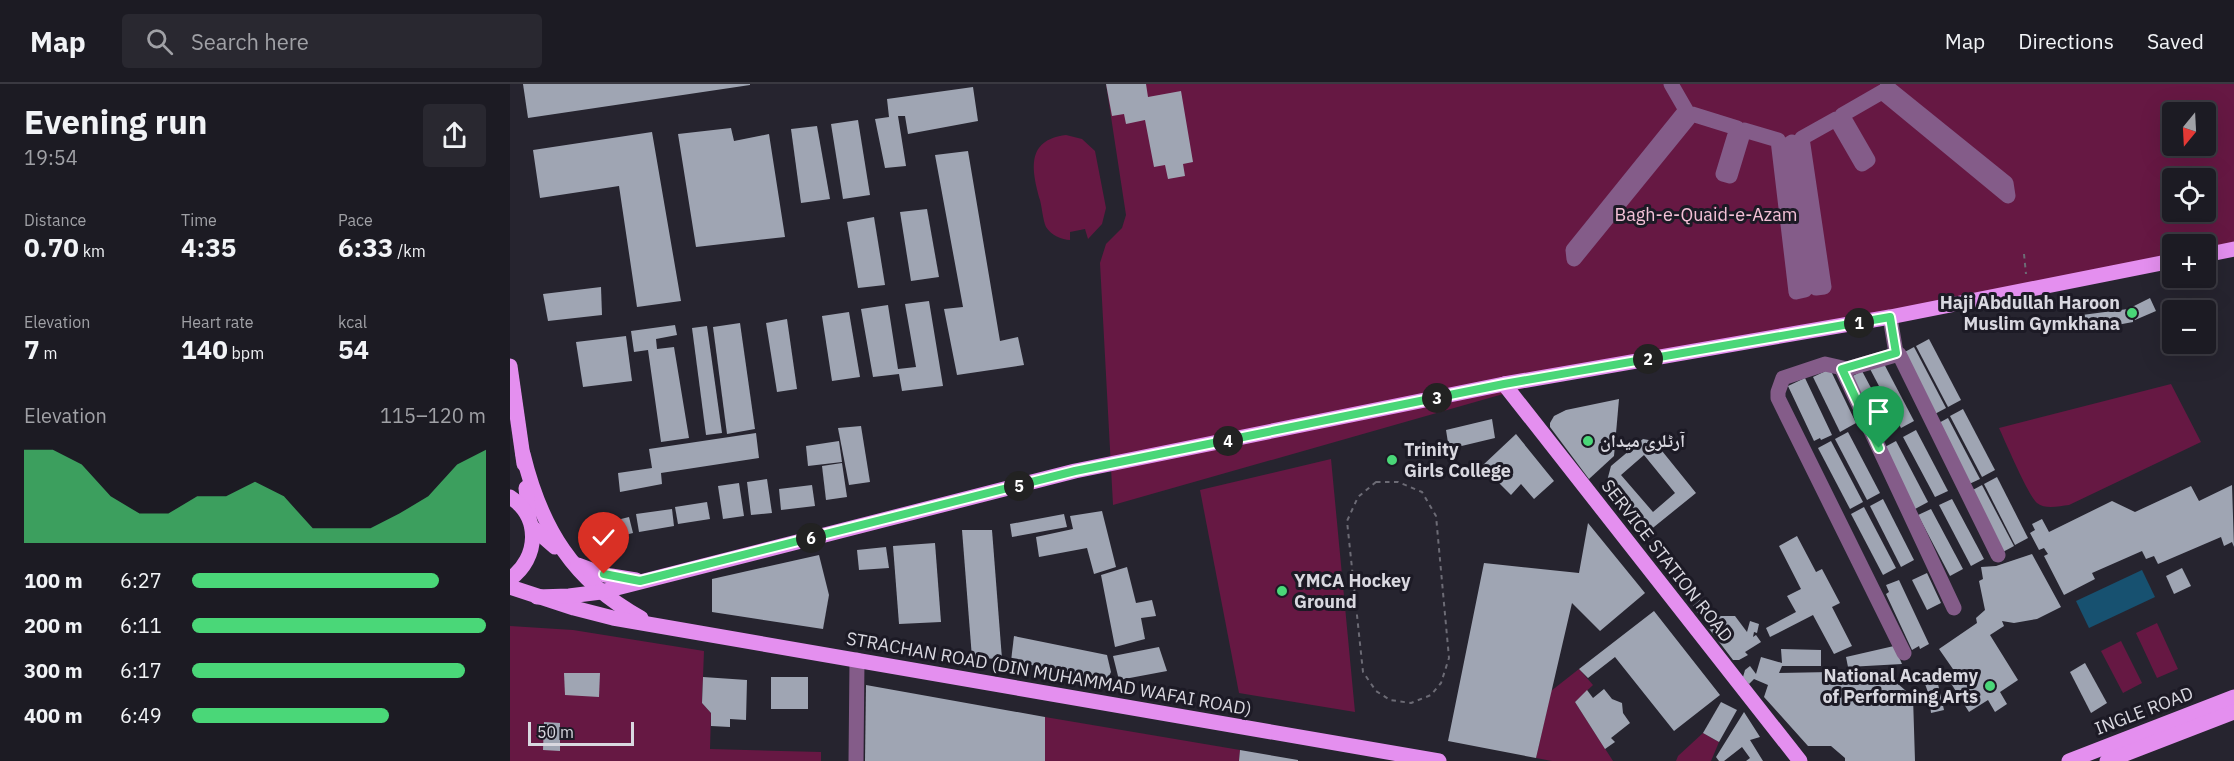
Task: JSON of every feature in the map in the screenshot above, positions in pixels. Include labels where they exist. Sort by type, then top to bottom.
[{"type":"main road","points":[[2216,253],[2234,249]]},
{"type":"main road","points":[[537,597],[601,592],[1075,471],[1504,384],[1890,317],[2162,263]]},
{"type":"main road","points":[[510,366],[523,454],[532,548],[529,558],[517,574],[510,579]]},
{"type":"main road","name":"SERVICE STATION ROAD","points":[[1504,384],[1800,761]]},
{"type":"main road","points":[[523,454],[531,487],[542,515],[572,562],[604,574],[640,581]]},
{"type":"main road","points":[[510,497],[523,508],[530,522],[601,592],[625,610],[652,624]]},
{"type":"main road","name":"STRACHAN ROAD (DIN MUHAMMAD WAFAI ROAD)","points":[[510,587],[594,613],[652,624],[1439,761]]},
{"type":"main road","name":"INGLE ROAD","points":[[2069,761],[2234,697]]},
{"type":"main road","name":"INGLE ROAD","points":[[2107,761],[2234,712]]},
{"type":"street","points":[[1671,84],[1686,111],[1573,250],[1574,259],[1692,114],[1737,128],[1723,174],[1730,176],[1744,130],[1778,140],[1796,292],[1805,290],[1786,146],[1792,142],[1797,145],[1816,288],[1824,287],[1802,138],[1836,119],[1862,164],[1868,160],[1842,115],[1882,92],[2008,196],[2006,183],[1887,87],[1888,84]]},
{"type":"street","points":[[1890,317],[1896,353]]},
{"type":"street","points":[[1904,653],[1778,398],[1783,378],[1825,364],[1842,369],[1896,353],[1901,355],[1998,555]]},
{"type":"street","points":[[1842,369],[1954,608]]},
{"type":"street","points":[[856,761],[857,660]]},
{"type":"path","points":[[2024,254],[2028,289]]},
{"type":"path","points":[[1376,482],[1398,482],[1422,492],[1436,516],[1449,658],[1441,683],[1431,695],[1411,703],[1390,700],[1376,691],[1363,672],[1347,521],[1358,497],[1376,482]]},
{"type":"green space","name":"Bagh-e-Quaid-e-Azam","points":[[1106,84],[2234,84],[2234,249],[2216,253],[2216,234],[2162,234],[2162,263],[1595,368],[1113,505],[1100,263],[1106,244],[1122,228],[1126,215]]},
{"type":"green space","points":[[1066,135],[1082,139],[1095,151],[1106,208],[1102,224],[1088,239],[1085,229],[1070,232],[1070,240],[1060,238],[1051,232],[1045,224],[1037,189],[1034,168],[1038,150],[1053,138]]},
{"type":"green space","points":[[2171,384],[2201,442],[2069,505],[2048,507],[2033,499],[1999,428]]},
{"type":"green space","name":"YMCA Hockey Ground","points":[[1331,459],[1355,712],[1239,693],[1200,490]]},
{"type":"green space","points":[[2157,623],[2178,669],[2157,678],[2136,633]]},
{"type":"green space","points":[[510,626],[573,630],[704,651],[702,703],[711,713],[710,749],[821,752],[821,761],[510,761]]},
{"type":"green space","points":[[2121,641],[2142,683],[2123,693],[2101,651]]},
{"type":"green space","points":[[1579,669],[1593,685],[1575,702],[1613,761],[1552,761],[1536,758],[1551,691]]},
{"type":"green space","points":[[1045,717],[1240,750],[1239,761],[1045,761]]},
{"type":"green space","points":[[1703,733],[1719,742],[1711,761],[1676,761],[1678,756]]},
{"type":"water","points":[[2142,570],[2155,597],[2089,628],[2076,601]]},
{"type":"building","points":[[523,84],[750,84],[750,85],[528,118]]},
{"type":"building","points":[[1106,84],[1146,84],[1148,97],[1181,91],[1193,162],[1183,164],[1185,176],[1168,179],[1165,165],[1154,167],[1145,120],[1126,124],[1124,114],[1112,116]]},
{"type":"building","points":[[973,87],[978,121],[908,134],[905,116],[898,116],[906,166],[885,168],[875,119],[889,117],[887,99]]},
{"type":"building","points":[[858,120],[870,195],[843,199],[831,124]]},
{"type":"building","points":[[817,126],[830,199],[801,203],[791,129]]},
{"type":"building","points":[[731,128],[734,141],[769,134],[785,237],[696,247],[678,134]]},
{"type":"building","points":[[652,132],[681,301],[637,307],[619,186],[540,198],[533,150]]},
{"type":"building","points":[[968,151],[1000,341],[1018,337],[1024,365],[957,375],[944,309],[963,307],[935,155]]},
{"type":"building","points":[[927,209],[939,277],[911,281],[900,212]]},
{"type":"building","points":[[874,217],[885,285],[858,288],[847,222]]},
{"type":"building","points":[[601,287],[602,315],[548,321],[543,294]]},
{"type":"building","points":[[2150,298],[2156,311],[2135,320],[2133,316],[2133,322],[2085,331],[2082,315],[2128,309]]},
{"type":"building","points":[[929,301],[943,386],[902,391],[899,374],[873,377],[861,309],[888,305],[898,369],[916,367],[905,304]]},
{"type":"building","points":[[849,312],[860,377],[832,381],[822,316]]},
{"type":"building","points":[[787,319],[797,389],[777,392],[766,323]]},
{"type":"building","points":[[740,323],[755,429],[727,434],[713,327]]},
{"type":"building","points":[[675,325],[677,335],[656,339],[657,349],[674,347],[689,438],[661,442],[648,350],[634,352],[631,331]]},
{"type":"building","points":[[707,326],[722,433],[706,435],[692,328]]},
{"type":"building","points":[[626,336],[632,381],[583,387],[576,342]]},
{"type":"building","points":[[1929,339],[1961,400],[1948,407],[1916,346]]},
{"type":"building","points":[[1914,347],[1946,408],[1933,415],[1901,354]]},
{"type":"building","points":[[1882,360],[1914,421],[1901,428],[1869,367]]},
{"type":"building","points":[[1830,369],[1856,423],[1840,432],[1813,377]]},
{"type":"building","points":[[1862,371],[1894,431],[1880,438],[1849,378]]},
{"type":"building","points":[[1805,378],[1832,435],[1821,440],[1820,438],[1814,441],[1788,386]]},
{"type":"building","name":"آرٹلری میدان","points":[[1619,399],[1614,456],[1589,479],[1550,427],[1550,423],[1554,416],[1566,410]]},
{"type":"building","points":[[1963,409],[1995,470],[1982,477],[1950,416]]},
{"type":"building","points":[[1948,418],[1980,479],[1967,485],[1935,425]]},
{"type":"building","points":[[1492,419],[1495,438],[1449,449],[1446,430]]},
{"type":"building","points":[[861,426],[870,482],[849,485],[838,428]]},
{"type":"building","points":[[1916,430],[1948,491],[1935,497],[1903,437]]},
{"type":"building","points":[[1848,432],[1880,493],[1867,500],[1835,439]]},
{"type":"building","points":[[756,433],[759,458],[661,473],[662,484],[620,492],[618,473],[652,468],[649,449]]},
{"type":"building","points":[[1516,434],[1554,481],[1534,499],[1521,484],[1511,495],[1482,466]]},
{"type":"building","points":[[1643,439],[1654,441],[1696,493],[1649,531],[1633,512],[1629,515],[1614,498],[1618,495],[1607,481],[1611,466]],"holes":[[[1644,455],[1675,493],[1653,512],[1621,475]]]},
{"type":"building","points":[[839,441],[842,462],[808,466],[806,446]]},
{"type":"building","points":[[1831,441],[1863,502],[1850,509],[1818,448]]},
{"type":"building","points":[[1896,441],[1928,502],[1915,509],[1883,448]]},
{"type":"building","points":[[842,463],[847,497],[826,500],[822,466]]},
{"type":"building","points":[[1997,477],[2028,538],[2015,545],[1984,484]]},
{"type":"building","points":[[767,479],[772,513],[751,515],[747,482]]},
{"type":"building","points":[[739,483],[744,516],[723,519],[718,486]]},
{"type":"building","points":[[812,485],[815,506],[781,510],[779,489]]},
{"type":"building","points":[[1982,485],[2014,546],[2001,553],[1969,492]]},
{"type":"building","points":[[2232,485],[2234,547],[2232,542],[2224,546],[2221,537],[2158,564],[2154,556],[2146,559],[2142,551],[2092,573],[2095,579],[2064,595],[2044,556],[2048,554],[2044,548],[2039,550],[2030,533],[2035,530],[2032,524],[2042,519],[2049,532],[2112,501],[2135,512],[2191,486],[2199,501]]},
{"type":"building","points":[[1883,499],[1914,560],[1901,567],[1870,506]]},
{"type":"building","points":[[1952,499],[1984,559],[1971,566],[1939,505]]},
{"type":"building","points":[[707,502],[710,519],[678,524],[675,507]]},
{"type":"building","points":[[1864,507],[1896,568],[1883,575],[1851,514]]},
{"type":"building","points":[[672,509],[674,526],[639,532],[636,514]]},
{"type":"building","points":[[1931,509],[1963,569],[1950,576],[1918,515]]},
{"type":"building","points":[[1102,511],[1116,567],[1094,574],[1087,548],[1039,557],[1036,537],[1073,529],[1070,516]]},
{"type":"building","points":[[1064,514],[1067,527],[1012,537],[1010,524]]},
{"type":"building","points":[[629,517],[633,533],[593,543],[589,527]]},
{"type":"building","points":[[1588,523],[1645,593],[1600,631],[1572,603],[1536,758],[1448,741],[1484,563],[1579,573]]},
{"type":"building","points":[[962,530],[992,530],[1002,659],[972,658]]},
{"type":"building","points":[[1797,536],[1816,572],[1822,569],[1840,603],[1832,607],[1852,646],[1834,654],[1813,615],[1770,637],[1766,628],[1796,612],[1787,596],[1801,589],[1779,546]]},
{"type":"building","points":[[935,543],[941,622],[899,624],[893,546]]},
{"type":"building","points":[[886,547],[889,568],[859,570],[857,550]]},
{"type":"building","points":[[2032,554],[2061,607],[2037,619],[2014,623],[2002,621],[2004,626],[1990,635],[2018,680],[2000,692],[2007,704],[1995,712],[1988,700],[1969,712],[1947,677],[1955,672],[1939,649],[1977,623],[1976,618],[1985,610],[1979,581],[1983,579],[1981,567],[1996,566]]},
{"type":"building","points":[[819,555],[829,595],[823,629],[712,612],[712,579]]},
{"type":"building","points":[[1127,567],[1136,603],[1152,600],[1156,616],[1141,618],[1145,639],[1115,647],[1101,575]]},
{"type":"building","points":[[2182,568],[2191,586],[2174,594],[2166,576]]},
{"type":"building","points":[[1927,573],[1941,603],[1927,610],[1912,580]]},
{"type":"building","points":[[1899,580],[1929,644],[1920,649],[1919,646],[1912,650],[1886,594],[1889,592],[1886,585]]},
{"type":"building","points":[[1700,600],[1707,609],[1699,615],[1693,606]]},
{"type":"building","points":[[1654,611],[1720,695],[1674,731],[1615,657],[1588,678],[1579,669]]},
{"type":"building","points":[[1721,616],[1735,616],[1747,632],[1750,621],[1759,624],[1757,633],[1754,632],[1753,637],[1756,635],[1761,642],[1745,652],[1748,655],[1739,660],[1733,660],[1707,626]]},
{"type":"building","points":[[1014,636],[1107,655],[1111,672],[1107,680],[1011,661]]},
{"type":"building","points":[[1894,646],[1902,664],[1848,667],[1846,657]]},
{"type":"building","points":[[1159,647],[1167,671],[1119,680],[1113,656]]},
{"type":"building","points":[[1781,649],[1821,650],[1821,666],[1782,666],[1779,673],[1883,671],[1913,697],[1915,761],[1845,761],[1845,758],[1831,746],[1808,746],[1764,697],[1768,685],[1754,679],[1749,684],[1743,677],[1745,670],[1750,666],[1756,674],[1761,657],[1782,663]]},
{"type":"building","points":[[2085,663],[2107,703],[2091,713],[2070,672]]},
{"type":"building","points":[[1935,671],[1944,710],[1931,713],[1929,695],[1921,673]]},
{"type":"building","points":[[564,673],[600,673],[599,697],[565,695]]},
{"type":"building","points":[[703,677],[747,680],[746,720],[730,719],[730,727],[711,726],[711,713],[702,703]]},
{"type":"building","points":[[771,677],[808,677],[808,709],[771,709]]},
{"type":"building","points":[[866,685],[1045,717],[1045,761],[865,761]]},
{"type":"building","points":[[1604,689],[1612,699],[1622,703],[1623,713],[1630,723],[1611,738],[1615,742],[1605,749],[1575,702],[1587,690],[1593,698]]},
{"type":"building","points":[[1721,702],[1737,710],[1719,742],[1703,733]]},
{"type":"building","points":[[1744,712],[1760,737],[1750,740],[1763,761],[1746,761],[1750,758],[1742,747],[1724,761],[1719,761],[1716,757]]},
{"type":"building","points":[[544,722],[560,723],[560,751],[543,750]]},
{"type":"building","points":[[1240,750],[1298,760],[1298,761],[1239,761]]},
{"type":"place","name":"Haji Abdullah Haroon Muslim Gymkhana","points":[[2132,313]]},
{"type":"place","name":"آرٹلری میدان","points":[[1588,441]]},
{"type":"place","name":"Trinity Girls College","points":[[1392,460]]},
{"type":"place","name":"YMCA Hockey Ground","points":[[1282,591]]},
{"type":"place","name":"National Academy of Performing Arts","points":[[1990,686]]},
{"type":"route","points":[[604,574],[640,581],[1075,471],[1504,384],[1890,317],[1896,353],[1842,369],[1879,448]]}]
